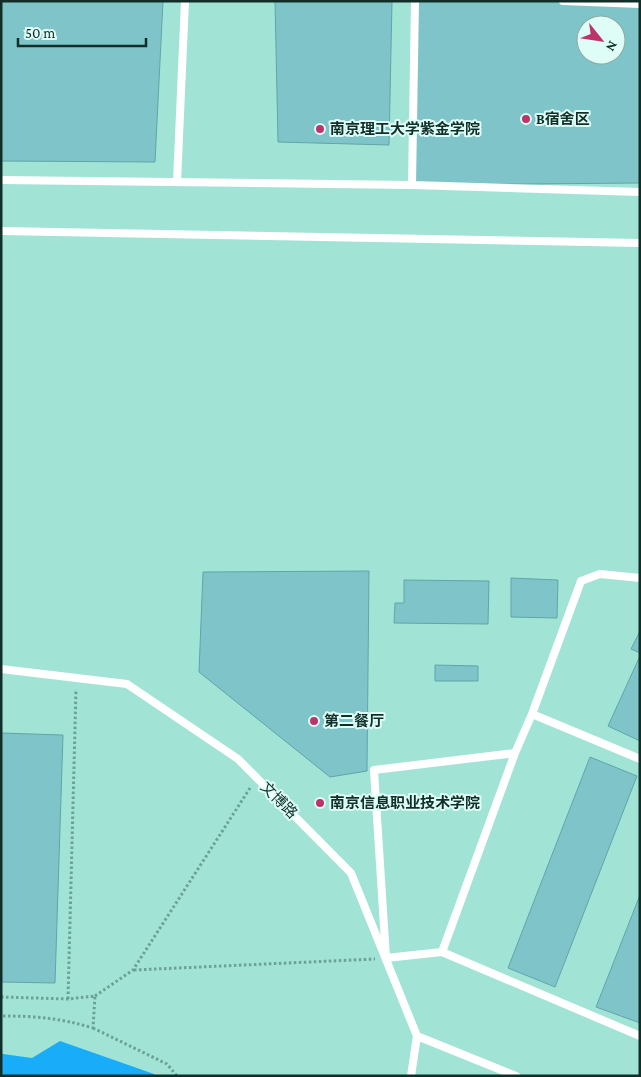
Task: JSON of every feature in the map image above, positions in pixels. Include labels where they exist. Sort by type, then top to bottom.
[{"type":"lane","points":[[177,182],[185,1]]},
{"type":"lane","points":[[412,185],[415,1]]},
{"type":"lane","points":[[563,1],[640,4]]},
{"type":"lane","points":[[1,180],[412,185],[640,192]]},
{"type":"lane","points":[[1,231],[640,243]]},
{"type":"lane","points":[[442,952],[581,581],[600,574],[640,578]]},
{"type":"lane","name":"文博路","points":[[1,669],[127,684],[238,759],[351,873],[418,1036]]},
{"type":"lane","points":[[532,714],[640,759]]},
{"type":"lane","points":[[515,753],[374,770],[386,958],[442,952],[640,1036]]},
{"type":"lane","points":[[411,1076],[418,1036],[516,1076]]},
{"type":"path","points":[[68,998],[77,678]]},
{"type":"path","points":[[1,997],[68,998],[95,996],[133,970],[257,778]]},
{"type":"path","points":[[133,970],[386,958]]},
{"type":"path","points":[[93,1028],[95,996]]},
{"type":"path","points":[[1,1016],[40,1016],[93,1028],[167,1064],[177,1076]]},
{"type":"water","points":[[60,1041],[156,1076],[1,1076],[1,1053],[32,1058]]},
{"type":"building","points":[[1,1],[163,1],[155,162],[1,161]]},
{"type":"building","points":[[275,1],[392,1],[389,145],[278,142]]},
{"type":"building","name":"B宿舍区","points":[[415,1],[640,1],[640,183],[412,185]]},
{"type":"building","name":"第二餐厅","points":[[369,571],[367,771],[330,777],[199,672],[203,572]]},
{"type":"building","points":[[511,578],[558,580],[557,618],[511,617]]},
{"type":"building","points":[[404,580],[489,581],[488,624],[394,623],[395,603],[404,603]]},
{"type":"building","points":[[640,631],[640,653],[631,649]]},
{"type":"building","points":[[640,656],[640,741],[608,726]]},
{"type":"building","points":[[435,665],[478,666],[478,681],[435,681]]},
{"type":"building","points":[[1,733],[63,735],[55,983],[1,982]]},
{"type":"building","points":[[590,757],[637,776],[555,987],[508,968]]},
{"type":"building","points":[[640,895],[640,1023],[596,1007]]},
{"type":"place","name":"B宿舍区","points":[[526,119]]},
{"type":"place","name":"南京理工大学紫金学院","points":[[320,129]]},
{"type":"place","name":"第二餐厅","points":[[314,721]]},
{"type":"place","name":"南京信息职业技术学院","points":[[320,803]]}]
